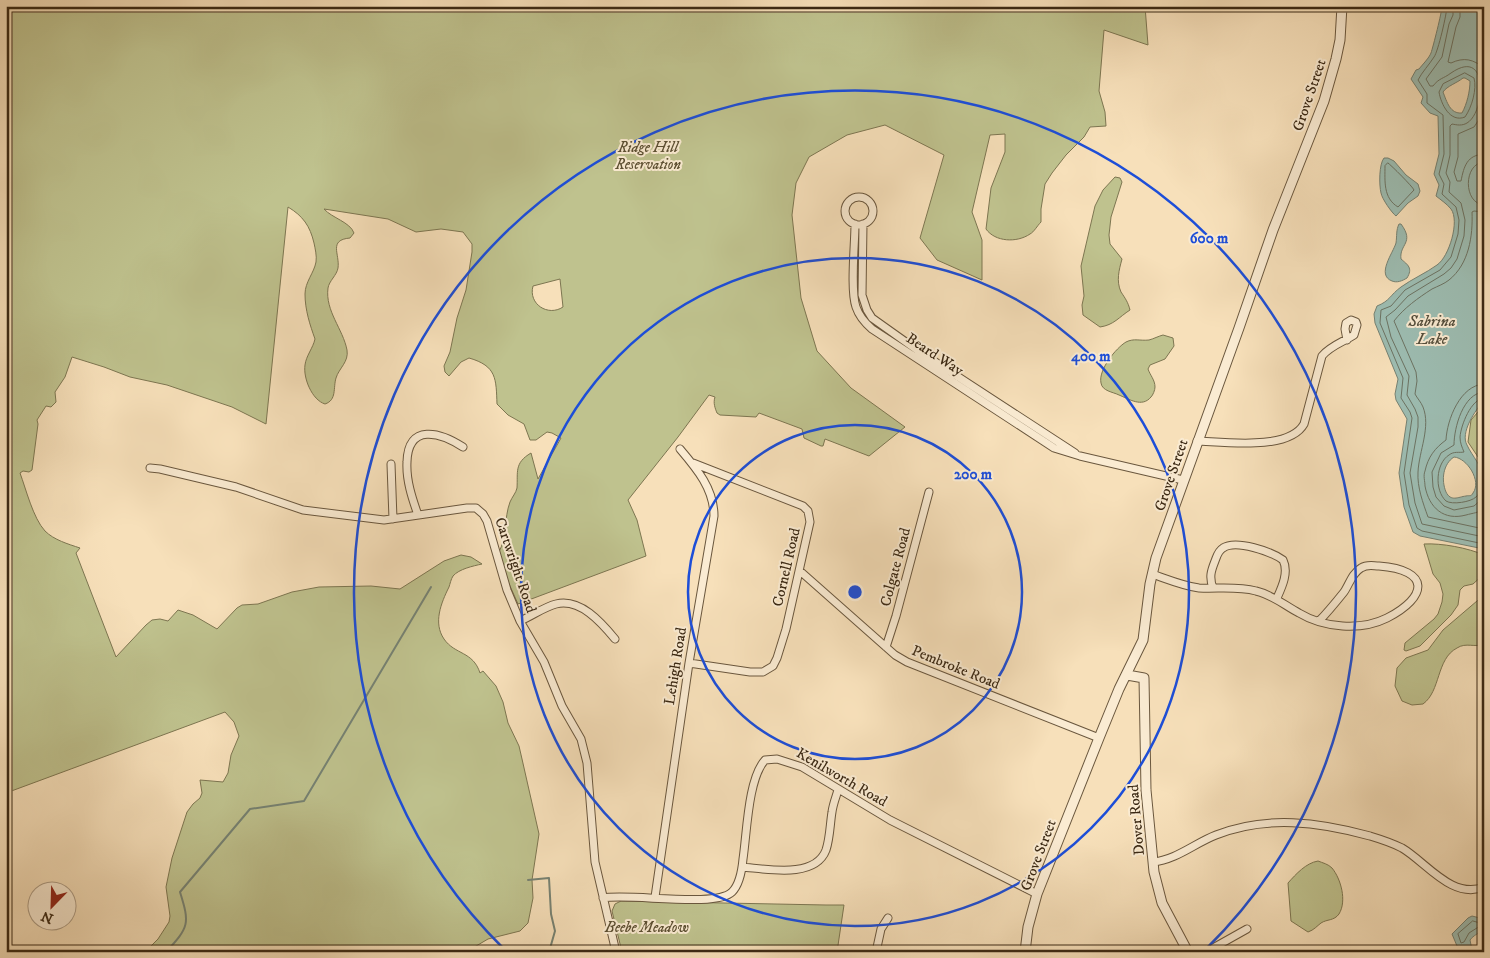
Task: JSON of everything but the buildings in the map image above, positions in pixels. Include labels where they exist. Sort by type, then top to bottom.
[{"type":"street","name":"Grove Street","points":[[1025,952],[1029,922],[1037,894],[1098,738],[1143,640],[1156,558],[1273,230],[1324,101],[1336,59],[1341,32],[1342,6]]},
{"type":"street","name":"Beard Way","points":[[1080,456],[917,350],[872,318],[866,310],[862,295],[863,224],[871,218],[873,208],[869,200],[859,196],[849,200],[844,210],[848,219],[855,224],[855,305],[864,322],[921,362],[1054,448],[1080,456],[1183,480]]},
{"type":"street","points":[[855,224],[863,224]]},
{"type":"street","points":[[1197,440],[1255,443],[1286,437],[1301,429],[1304,424],[1322,356],[1327,350],[1347,340]]},
{"type":"street","points":[[418,515],[411,493],[406,464],[412,443],[419,436],[429,433],[449,438],[463,447]]},
{"type":"street","name":"Lehigh Road","points":[[655,898],[689,663],[714,516],[714,503],[710,490],[680,449]]},
{"type":"street","name":"Cornell Road","points":[[689,663],[750,672],[763,672],[772,666],[778,658],[810,522],[808,512],[803,506],[692,463]]},
{"type":"street","points":[[391,464],[392,519]]},
{"type":"street","name":"Cartwright Road","points":[[150,468],[236,487],[304,510],[384,520],[476,508],[483,514],[487,521],[502,576],[520,621],[544,662],[562,706],[581,739],[587,763],[595,862],[616,952]]},
{"type":"street","name":"Colgate Road","points":[[886,647],[929,492]]},
{"type":"street","points":[[1202,588],[1210,578],[1218,552],[1224,547],[1239,545],[1279,557],[1285,564],[1283,583],[1277,598]]},
{"type":"street","points":[[1152,574],[1202,588],[1255,590],[1277,598],[1303,616],[1319,621],[1348,626],[1387,618],[1413,599],[1418,589],[1417,580],[1412,574],[1404,570],[1364,566],[1356,572],[1344,592],[1319,621]]},
{"type":"street","name":"Pembroke Road","points":[[800,571],[886,647],[907,662],[1098,738]]},
{"type":"street","points":[[1210,578],[1213,588]]},
{"type":"street","points":[[520,621],[555,604],[570,604],[596,619],[615,639]]},
{"type":"street","name":"Dover Road","points":[[1126,675],[1144,678],[1146,790],[1153,862],[1160,896],[1188,952]]},
{"type":"street","name":"Kenilworth Road","points":[[603,898],[704,899],[724,897],[732,892],[738,883],[742,867],[754,780],[759,767],[765,760],[777,759],[802,767],[890,820],[1037,894]]},
{"type":"street","points":[[742,867],[806,869],[816,864],[822,858],[826,849],[832,809],[838,790]]},
{"type":"street","points":[[1153,862],[1166,860],[1214,836],[1240,827],[1268,822],[1311,824],[1385,841],[1401,848],[1441,879],[1458,887],[1470,891],[1484,887]]},
{"type":"street","points":[[876,952],[881,929],[888,918]]},
{"type":"street","points":[[1206,952],[1247,929]]},
{"type":"green space","name":"Ridge Hill Reservation","points":[[6,6],[1145,6],[1148,45],[1104,30],[1099,91],[1105,112],[1106,126],[1090,127],[1084,137],[1052,173],[1045,184],[1041,222],[1031,233],[1019,239],[1000,239],[986,229],[991,188],[1005,152],[1005,134],[990,135],[972,212],[982,240],[982,280],[937,260],[920,238],[944,155],[885,125],[847,135],[809,157],[796,183],[792,215],[801,298],[817,351],[851,388],[905,427],[869,456],[825,439],[823,446],[821,446],[804,438],[802,429],[759,413],[756,417],[720,415],[715,407],[715,397],[709,395],[628,500],[637,520],[646,556],[518,604],[506,577],[499,552],[502,546],[508,508],[517,488],[519,464],[531,453],[538,479],[561,438],[547,432],[536,440],[530,440],[524,424],[508,415],[497,404],[493,375],[490,369],[478,361],[469,358],[461,362],[449,376],[445,372],[444,366],[450,352],[457,318],[466,290],[472,252],[472,244],[463,232],[441,229],[416,232],[388,219],[324,209],[349,226],[354,233],[350,238],[343,239],[337,245],[338,268],[328,288],[329,304],[345,342],[347,354],[336,378],[333,397],[325,404],[320,402],[312,393],[305,376],[305,365],[315,339],[307,312],[305,294],[306,285],[316,262],[315,250],[310,231],[305,222],[288,207],[266,424],[232,407],[167,385],[130,377],[72,357],[65,377],[55,392],[56,402],[51,407],[46,406],[37,420],[32,470],[20,473],[33,511],[45,531],[57,539],[80,548],[76,553],[116,657],[152,620],[168,621],[178,610],[193,615],[217,629],[242,605],[258,604],[292,592],[319,587],[371,586],[400,589],[444,561],[461,555],[471,557],[482,564],[462,570],[453,576],[439,613],[439,626],[448,644],[473,661],[480,673],[483,671],[496,686],[503,702],[508,723],[519,746],[539,834],[532,880],[533,898],[528,923],[520,931],[488,939],[466,952],[145,952],[158,939],[169,922],[170,916],[166,887],[172,858],[187,812],[200,798],[202,793],[200,780],[223,782],[228,773],[231,755],[239,736],[234,722],[225,712],[6,793]],"holes":[[[560,279],[563,307],[557,310],[540,307],[533,298],[533,286]]]},
{"type":"green space","points":[[1115,177],[1120,178],[1122,182],[1111,217],[1110,244],[1122,259],[1118,280],[1121,292],[1130,310],[1113,323],[1100,327],[1083,315],[1082,305],[1084,296],[1081,266],[1095,206],[1103,190]]},
{"type":"green space","points":[[1163,335],[1173,338],[1174,346],[1165,359],[1150,365],[1148,369],[1155,387],[1152,395],[1147,400],[1135,402],[1103,388],[1101,383],[1102,372],[1113,354],[1122,345],[1129,341],[1149,340]]},
{"type":"green space","points":[[1484,405],[1484,457],[1478,457],[1468,442],[1471,420]]},
{"type":"green space","points":[[1424,544],[1455,546],[1484,555],[1484,574],[1473,584],[1464,586],[1460,590],[1458,605],[1451,615],[1420,646],[1406,651],[1404,650],[1405,643],[1434,619],[1442,602],[1443,594],[1440,583],[1433,574]]},
{"type":"green space","points":[[1484,595],[1484,644],[1460,646],[1450,653],[1445,660],[1433,691],[1423,704],[1412,705],[1402,701],[1395,686],[1397,668],[1406,658],[1428,650],[1443,630]]},
{"type":"green space","points":[[1318,861],[1332,868],[1335,873],[1342,890],[1343,903],[1337,916],[1321,923],[1308,932],[1291,921],[1288,883],[1305,866]]},
{"type":"green space","name":"Beebe Meadow","points":[[621,901],[844,905],[837,952],[622,952],[612,911],[615,904]]},
{"type":"water","name":"Sabrina Lake","points":[[1442,6],[1484,6],[1484,132],[1480,186],[1484,204],[1484,401],[1467,428],[1465,440],[1480,466],[1484,480],[1484,549],[1420,536],[1413,532],[1404,507],[1399,473],[1407,419],[1396,400],[1395,394],[1398,379],[1375,323],[1374,314],[1377,306],[1387,300],[1401,287],[1433,268],[1441,261],[1446,255],[1454,230],[1451,209],[1436,196],[1439,185],[1434,174],[1439,154],[1438,116],[1430,113],[1421,103],[1423,97],[1411,79],[1416,70],[1419,69],[1431,53]],"holes":[[[1463,78],[1470,81],[1469,89],[1464,109],[1462,113],[1458,113],[1450,107],[1443,92]],[[1454,457],[1464,461],[1472,471],[1476,482],[1471,495],[1452,498],[1446,492],[1444,482],[1445,468]]]},
{"type":"water","points":[[1384,158],[1394,161],[1406,175],[1418,184],[1420,191],[1418,196],[1408,203],[1396,216],[1387,206],[1381,193],[1380,175]]},
{"type":"water","points":[[1399,224],[1401,224],[1407,235],[1401,259],[1408,265],[1410,272],[1407,278],[1396,282],[1387,278],[1385,269],[1396,243]]},
{"type":"water","points":[[1472,916],[1484,919],[1484,924],[1482,930],[1470,940],[1472,950],[1468,952],[1457,946],[1452,934]]},
{"type":"waterway","points":[[166,952],[179,937],[185,925],[185,911],[180,892],[250,809],[304,801],[431,587]]},
{"type":"waterway","points":[[528,880],[549,878],[551,914],[555,931],[549,952]]}]
